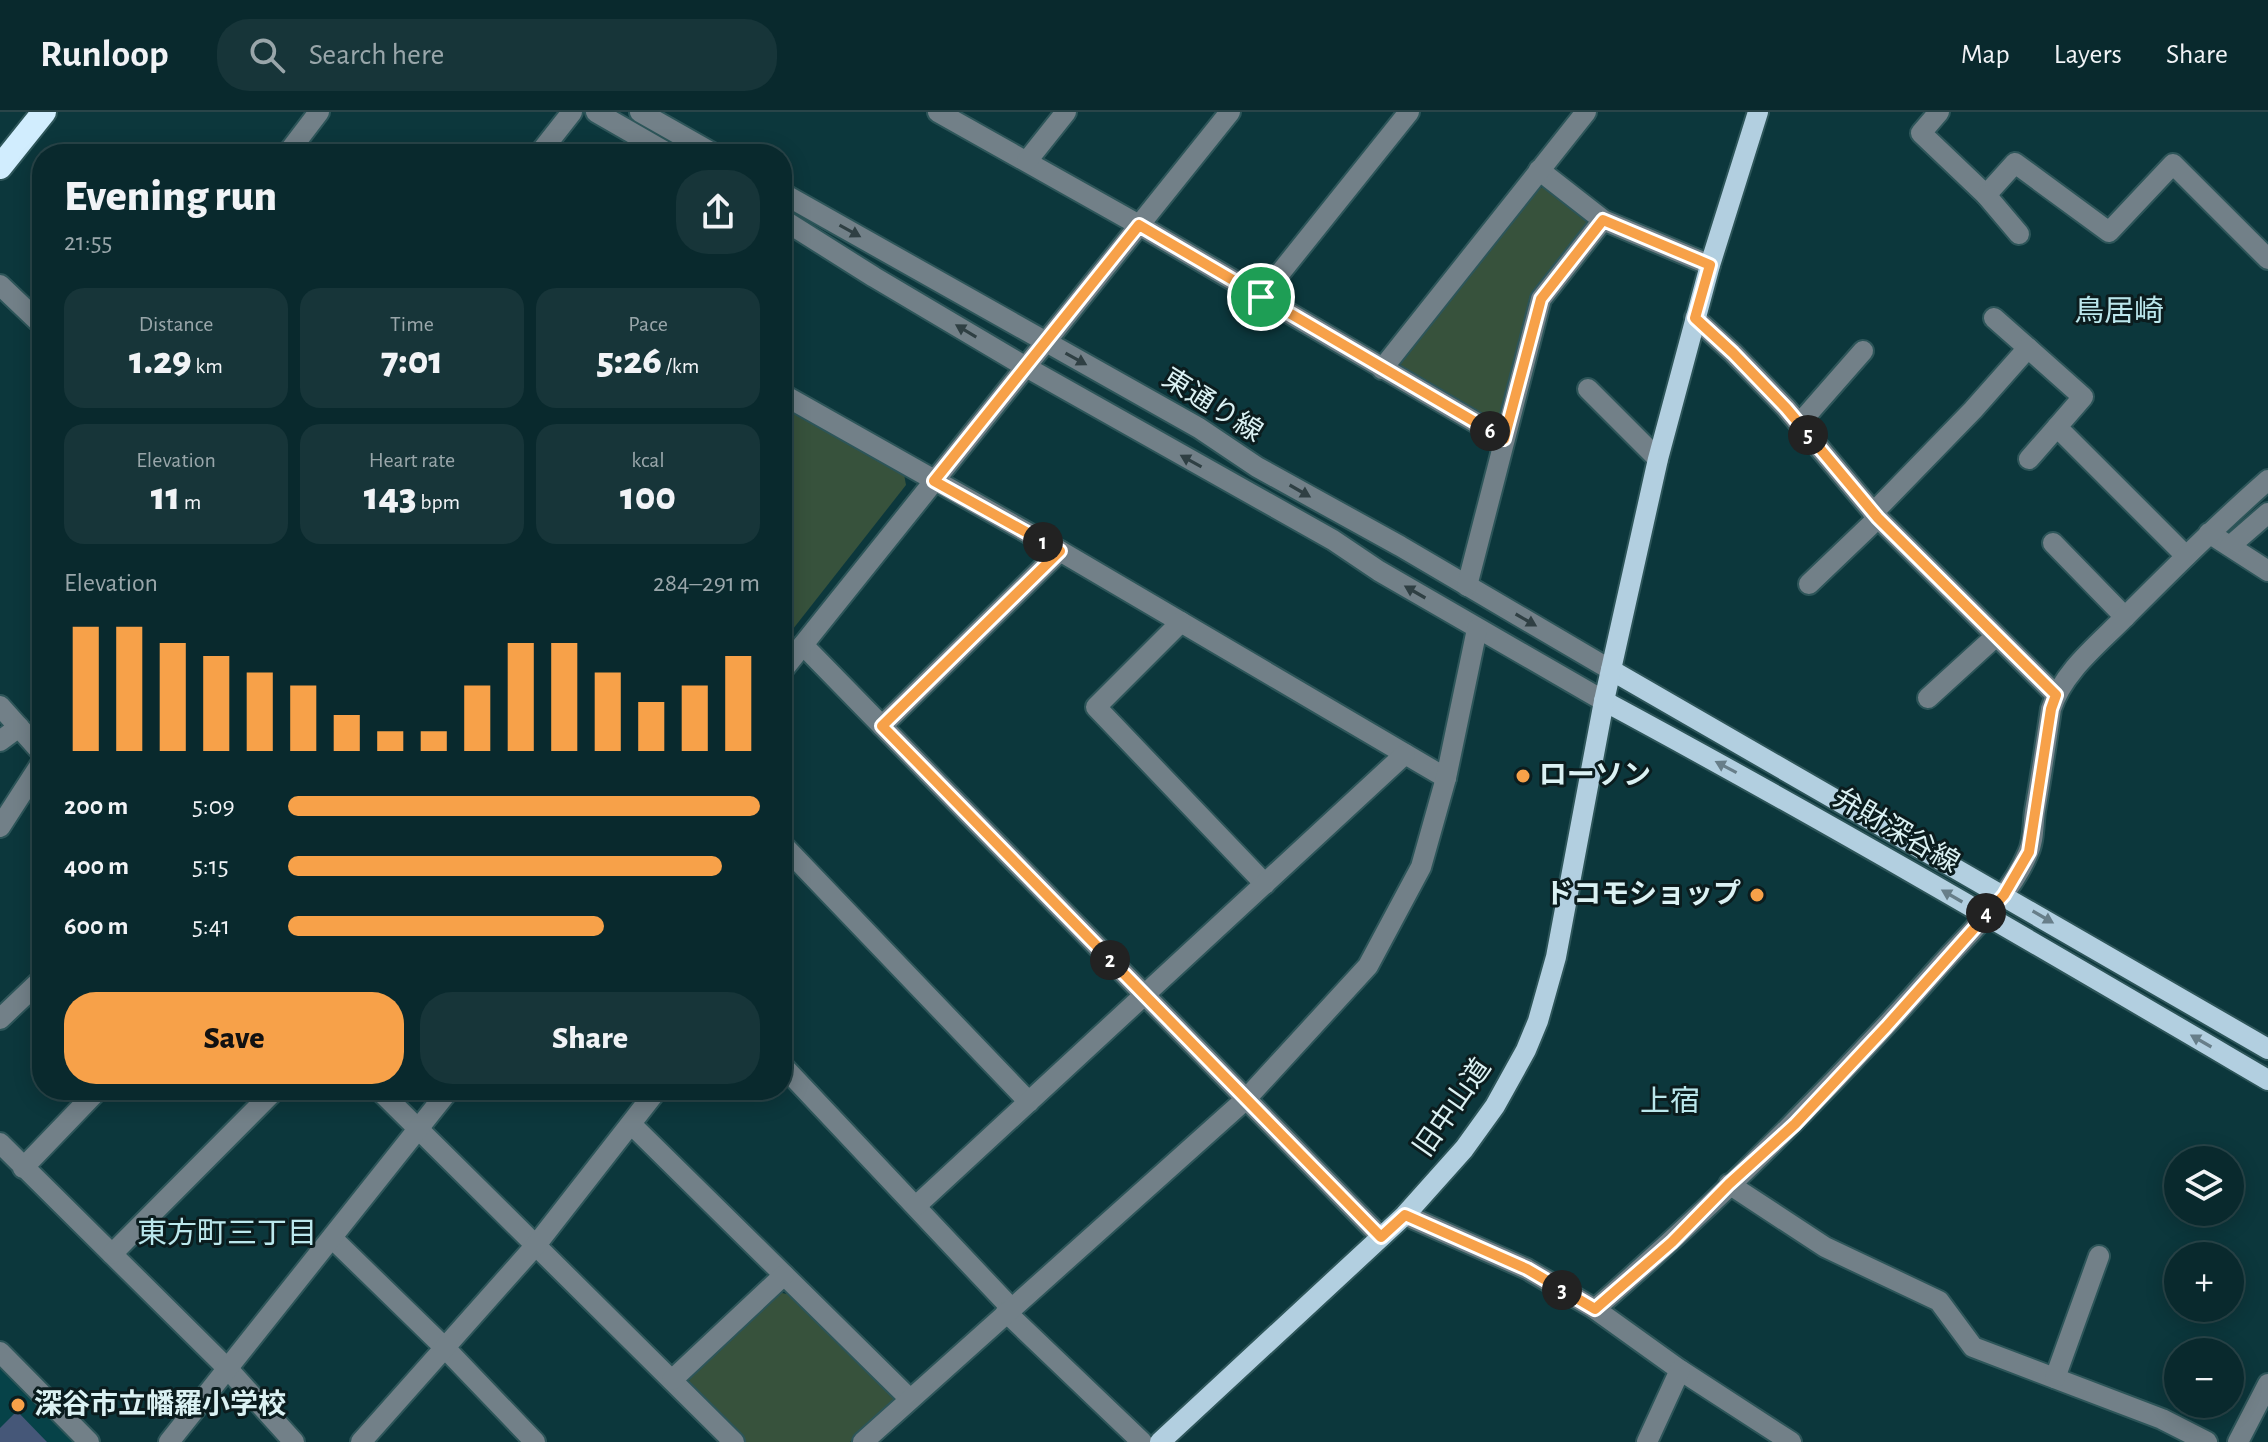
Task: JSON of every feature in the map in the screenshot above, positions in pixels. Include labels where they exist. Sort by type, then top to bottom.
[{"type":"highway","points":[[0,167],[44,112]]},
{"type":"main road","points":[[1604,701],[1658,459],[1710,265],[1758,112]]},
{"type":"main road","name":"弁財深谷線","points":[[1611,670],[2268,1049]]},
{"type":"main road","name":"弁財深谷線","points":[[1604,701],[1737,772],[2268,1080]]},
{"type":"main road","name":"旧中山道","points":[[1160,1442],[1405,1215],[1464,1149],[1495,1106],[1538,1021],[1556,957],[1604,701]]},
{"type":"street","points":[[295,144],[319,112]]},
{"type":"street","points":[[547,144],[572,112]]},
{"type":"street","points":[[596,112],[652,144]]},
{"type":"street","points":[[640,112],[696,144]]},
{"type":"street","points":[[938,112],[1139,225],[1504,439]]},
{"type":"street","points":[[1027,161],[1066,112]]},
{"type":"street","points":[[792,659],[1230,112]]},
{"type":"street","points":[[1261,297],[1409,112]]},
{"type":"street","points":[[1382,369],[1586,112]]},
{"type":"street","points":[[1939,112],[1921,133],[1986,195],[2019,234]]},
{"type":"street","points":[[1986,195],[2015,163],[2109,232],[2173,164],[2268,259]]},
{"type":"street","points":[[1539,170],[1603,220],[1710,265]]},
{"type":"street","name":"東通り線","points":[[792,199],[1199,428],[1269,474],[1400,546],[1611,670]]},
{"type":"street","points":[[1467,586],[1541,299],[1603,220]]},
{"type":"street","name":"東通り線","points":[[792,225],[1026,367],[1308,526],[1477,629],[1604,701]]},
{"type":"street","points":[[0,285],[32,315]]},
{"type":"street","points":[[1695,318],[1733,353],[1799,424],[1876,516],[2056,695]]},
{"type":"street","points":[[1994,318],[2083,397],[2029,459]]},
{"type":"street","points":[[1809,584],[1876,516],[2028,348]]},
{"type":"street","points":[[1799,424],[1863,351]]},
{"type":"street","points":[[1588,389],[1658,459]]},
{"type":"street","points":[[792,400],[1060,551],[1446,778]]},
{"type":"street","points":[[2057,427],[2186,556]]},
{"type":"street","points":[[1595,1309],[1672,1242],[1795,1124],[2004,895],[2029,852],[2051,709],[2056,695],[2083,659],[2209,533],[2268,480]]},
{"type":"street","points":[[2230,546],[2268,513]]},
{"type":"street","points":[[2209,533],[2268,571]]},
{"type":"street","points":[[2053,543],[2125,617]]},
{"type":"street","points":[[882,726],[1060,551]]},
{"type":"street","points":[[1181,622],[1096,707],[1265,884]]},
{"type":"street","points":[[863,1442],[1246,1099],[1368,966],[1421,867],[1446,778],[1477,629]]},
{"type":"street","points":[[1928,698],[1996,636]]},
{"type":"street","points":[[803,645],[1381,1237]]},
{"type":"street","points":[[0,706],[32,742]]},
{"type":"street","points":[[0,741],[19,727]]},
{"type":"street","points":[[916,1206],[1405,754]]},
{"type":"street","points":[[0,827],[32,777]]},
{"type":"street","points":[[792,854],[1029,1102]]},
{"type":"street","points":[[0,1019],[32,989]]},
{"type":"street","points":[[792,1076],[916,1206],[1008,1310],[1142,1442]]},
{"type":"street","points":[[23,1168],[88,1100]]},
{"type":"street","points":[[112,1254],[265,1100]]},
{"type":"street","points":[[389,1100],[734,1442]]},
{"type":"street","points":[[169,1442],[441,1100]]},
{"type":"street","points":[[361,1442],[536,1245],[649,1100]]},
{"type":"street","points":[[631,1124],[910,1399]]},
{"type":"street","points":[[0,1143],[228,1369],[294,1442]]},
{"type":"street","points":[[1729,1184],[1825,1247],[1939,1301],[1973,1347],[2162,1419],[2207,1442]]},
{"type":"street","points":[[1405,1215],[1527,1269],[1595,1309],[1680,1370],[1791,1442]]},
{"type":"street","points":[[332,1238],[445,1348],[535,1442]]},
{"type":"street","points":[[2055,1378],[2099,1256]]},
{"type":"street","points":[[672,1380],[784,1275]]},
{"type":"street","points":[[0,1352],[89,1442]]},
{"type":"street","points":[[1647,1442],[1680,1370]]},
{"type":"street","points":[[2238,1442],[2268,1384]]},
{"type":"shaded area","name":"深谷市立幡羅小学校","points":[[0,1367],[73,1442],[0,1442]]},
{"type":"shaded area","points":[[17,1411],[47,1442],[0,1442],[0,1428]]},
{"type":"green space","points":[[1546,187],[1588,220],[1588,228],[1535,295],[1504,420],[1497,425],[1402,370],[1400,361],[1538,188]]},
{"type":"green space","points":[[792,409],[904,474],[906,485],[792,630]]},
{"type":"green space","points":[[777,1292],[792,1295],[896,1399],[850,1442],[743,1442],[690,1390],[689,1378]]},
{"type":"place","name":"ローソン","points":[[1523,776]]},
{"type":"place","name":"ドコモショップ","points":[[1757,895]]},
{"type":"place","name":"深谷市立幡羅小学校","points":[[18,1405]]},
{"type":"district","name":"鳥居崎","points":[[2119,312]]},
{"type":"district","name":"上宿","points":[[1670,1102]]},
{"type":"district","name":"東方町三丁目","points":[[227,1234]]},
{"type":"route","points":[[1603,220],[1710,265],[1695,318],[1786,408],[1878,518],[2056,695],[2051,709],[2029,852],[2004,895],[1795,1124],[1672,1242],[1595,1309],[1527,1269],[1405,1215],[1381,1237],[882,726],[1060,551],[934,481],[1139,225],[1261,297],[1504,439],[1541,299],[1603,220]]}]
